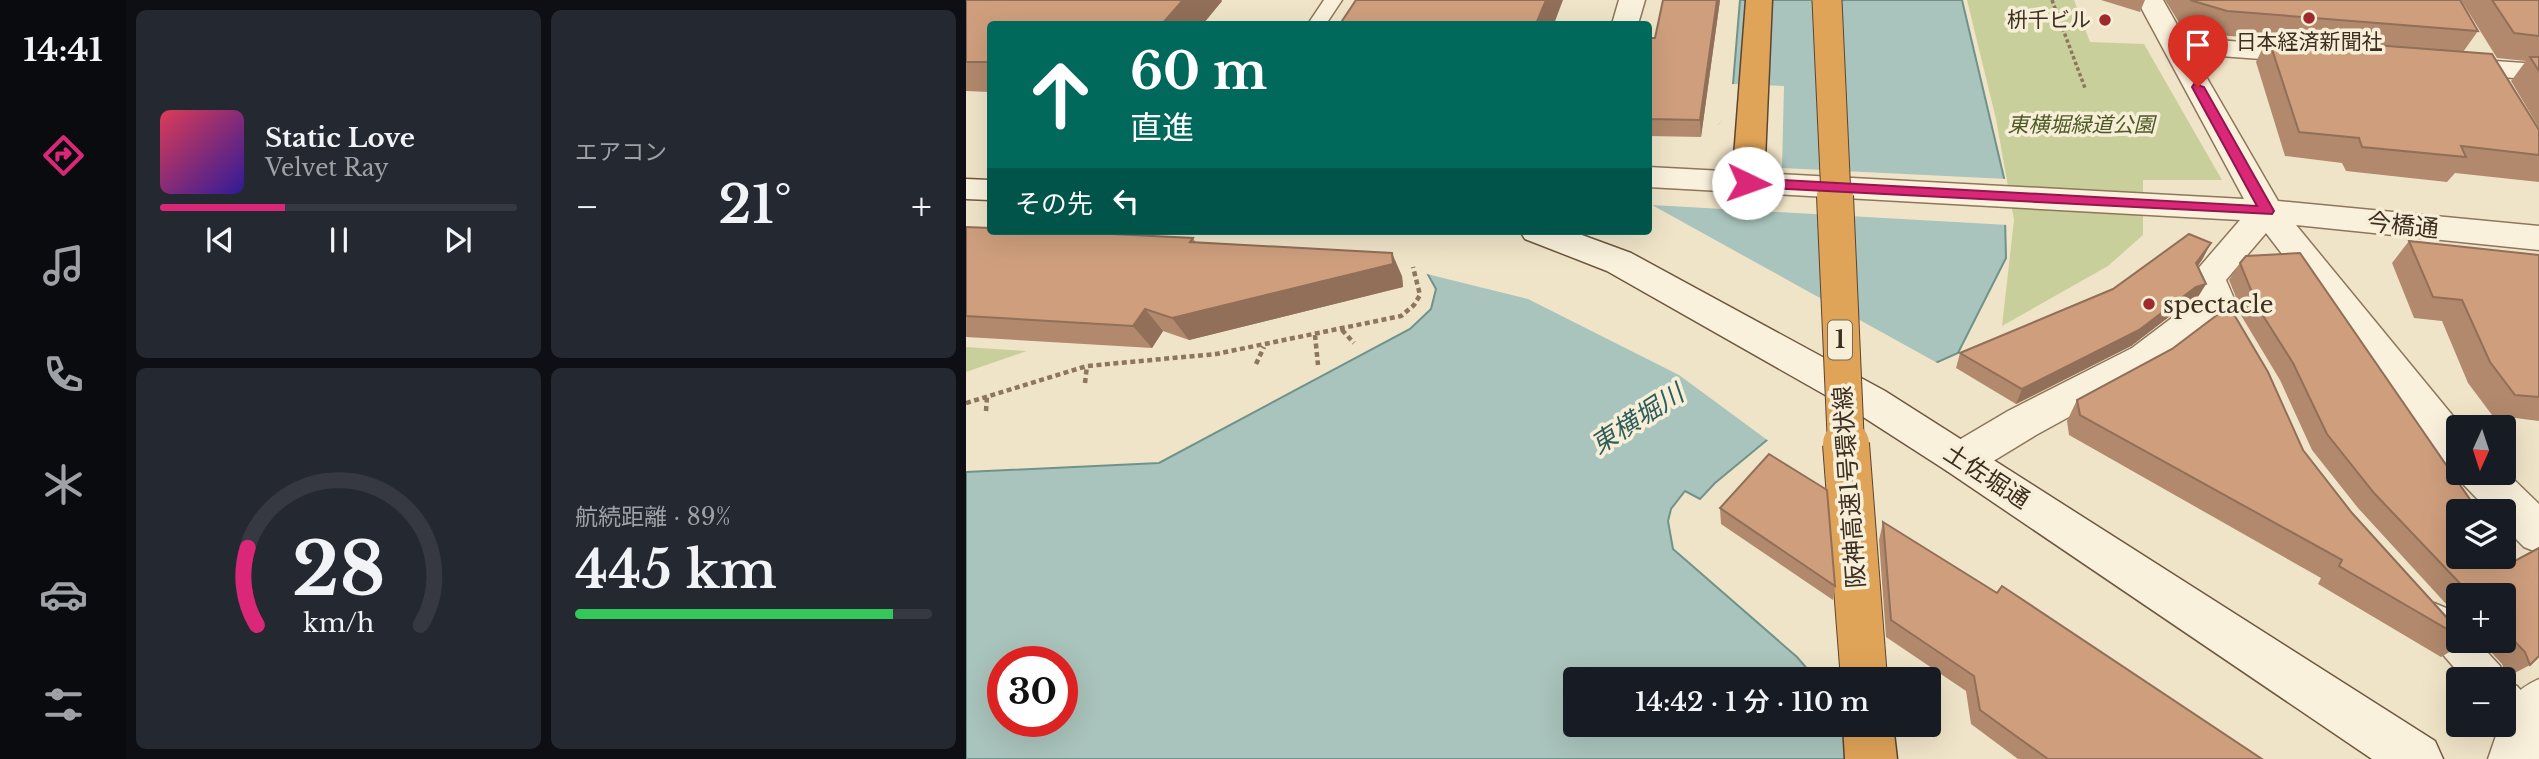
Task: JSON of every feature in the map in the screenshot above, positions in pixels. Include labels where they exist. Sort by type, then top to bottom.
[{"type":"highway","points":[[1748,183],[1759,0]]},
{"type":"highway","name":"阪神高速1号環状線","points":[[1827,0],[1849,508],[1863,667]]},
{"type":"highway","points":[[1869,737],[1871,759]]},
{"type":"street","points":[[1626,21],[1632,0]]},
{"type":"street","points":[[2150,0],[2267,211],[2446,437]]},
{"type":"street","points":[[2174,44],[2334,57]]},
{"type":"street","points":[[2428,64],[2539,72]]},
{"type":"street","points":[[1655,178],[1748,183]]},
{"type":"street","name":"今橋通","points":[[1748,183],[2267,211],[2539,238]]},
{"type":"street","points":[[966,189],[987,190]]},
{"type":"street","points":[[1962,459],[2022,423],[2145,358],[2202,315],[2227,319],[2208,278],[2267,211]]},
{"type":"street","name":"土佐堀通","points":[[1547,235],[1619,262],[1871,402],[2417,759]]},
{"type":"street","points":[[2492,485],[2539,533]]},
{"type":"lane","points":[[1319,21],[1333,0]]},
{"type":"lane","points":[[2416,599],[2476,667]]},
{"type":"path","points":[[2052,0],[2085,88]]},
{"type":"path","points":[[966,402],[1087,366],[1216,354],[1401,316],[1417,305],[1422,291],[1413,267]]},
{"type":"path","points":[[1342,330],[1354,343]]},
{"type":"path","points":[[1315,335],[1318,365]]},
{"type":"path","points":[[1256,364],[1265,346]]},
{"type":"path","points":[[1084,383],[1087,366]]},
{"type":"path","points":[[986,411],[987,396]]},
{"type":"green space","name":"東横堀緑道公園","points":[[1967,0],[2074,0],[2090,42],[2144,44],[2222,180],[2143,180],[2143,235],[2108,266],[2002,326],[2014,220],[1996,119]]},
{"type":"green space","points":[[966,347],[1027,351],[966,372]]},
{"type":"water","name":"東横堀川","points":[[1740,0],[1962,0],[2004,178],[2006,258],[1958,353],[1773,435],[1715,483],[1700,499],[1685,491],[1671,509],[1668,521],[1673,549],[1806,667],[1563,667],[1563,737],[1867,737],[1886,759],[966,759],[966,472],[1159,463],[1410,329],[1431,309],[1436,289],[1426,271],[1626,235],[1652,235],[1652,143],[1695,144],[1712,136],[1731,108]]},
{"type":"pier","points":[[1731,84],[1784,86],[1782,168],[2007,179],[2008,225],[1652,205],[1652,140],[1695,142],[1708,135],[1719,124],[1728,108]]},
{"type":"pier","points":[[1652,205],[1941,365],[1770,442],[1679,375],[1528,299],[1423,273],[1424,268],[1474,235],[1652,235]]},
{"type":"building","points":[[966,0],[1183,0],[1165,21],[987,21],[987,62],[966,62]]},
{"type":"building","points":[[1356,0],[1546,0],[1537,21],[1342,21]]},
{"type":"building","points":[[1663,0],[1717,0],[1700,120],[1652,119],[1652,38],[1655,38]]},
{"type":"building","points":[[2190,0],[2460,0],[2478,31],[2227,11]]},
{"type":"building","points":[[2492,0],[2539,0],[2539,36],[2514,33]]},
{"type":"building","points":[[2268,37],[2492,54],[2539,130],[2539,155],[2461,146],[2466,157],[2362,147],[2359,138],[2299,132]]},
{"type":"building","points":[[2530,57],[2539,57],[2539,71]]},
{"type":"building","points":[[966,227],[987,228],[987,235],[1132,235],[1193,238],[1190,242],[1392,253],[1393,264],[1172,318],[1145,309],[1133,326],[966,316]]},
{"type":"building","points":[[2189,234],[2211,243],[2196,263],[2206,284],[2196,287],[2139,330],[2022,389],[1960,353],[2113,289]]},
{"type":"building","points":[[2409,241],[2539,255],[2539,397],[2515,395],[2490,362],[2462,300],[2433,297]]},
{"type":"building","points":[[2300,253],[2446,465],[2446,485],[2460,485],[2470,499],[2446,499],[2446,569],[2374,493],[2327,434],[2293,363],[2250,295],[2251,290],[2240,263],[2246,256]]},
{"type":"building","points":[[2229,306],[2268,372],[2303,450],[2352,513],[2446,617],[2446,628],[2339,566],[2342,560],[2080,415],[2077,400],[2172,349]]},
{"type":"building","points":[[1769,454],[1827,490],[1835,586],[1720,508]]},
{"type":"building","points":[[1883,522],[1997,593],[2002,586],[2262,759],[2048,759],[1980,710],[1974,676],[1891,620]]},
{"type":"building","points":[[2539,548],[2539,656],[2530,665],[2525,652],[2516,643],[2516,583],[2460,583],[2446,569],[2516,569],[2516,560]]},
{"type":"place","name":"日本経済新聞社","points":[[2309,18]]},
{"type":"place","name":"枡千ビル","points":[[2105,20]]},
{"type":"place","name":"spectacle","points":[[2149,304]]},
{"type":"route","points":[[1748,183],[2267,211],[2198,87]]}]
